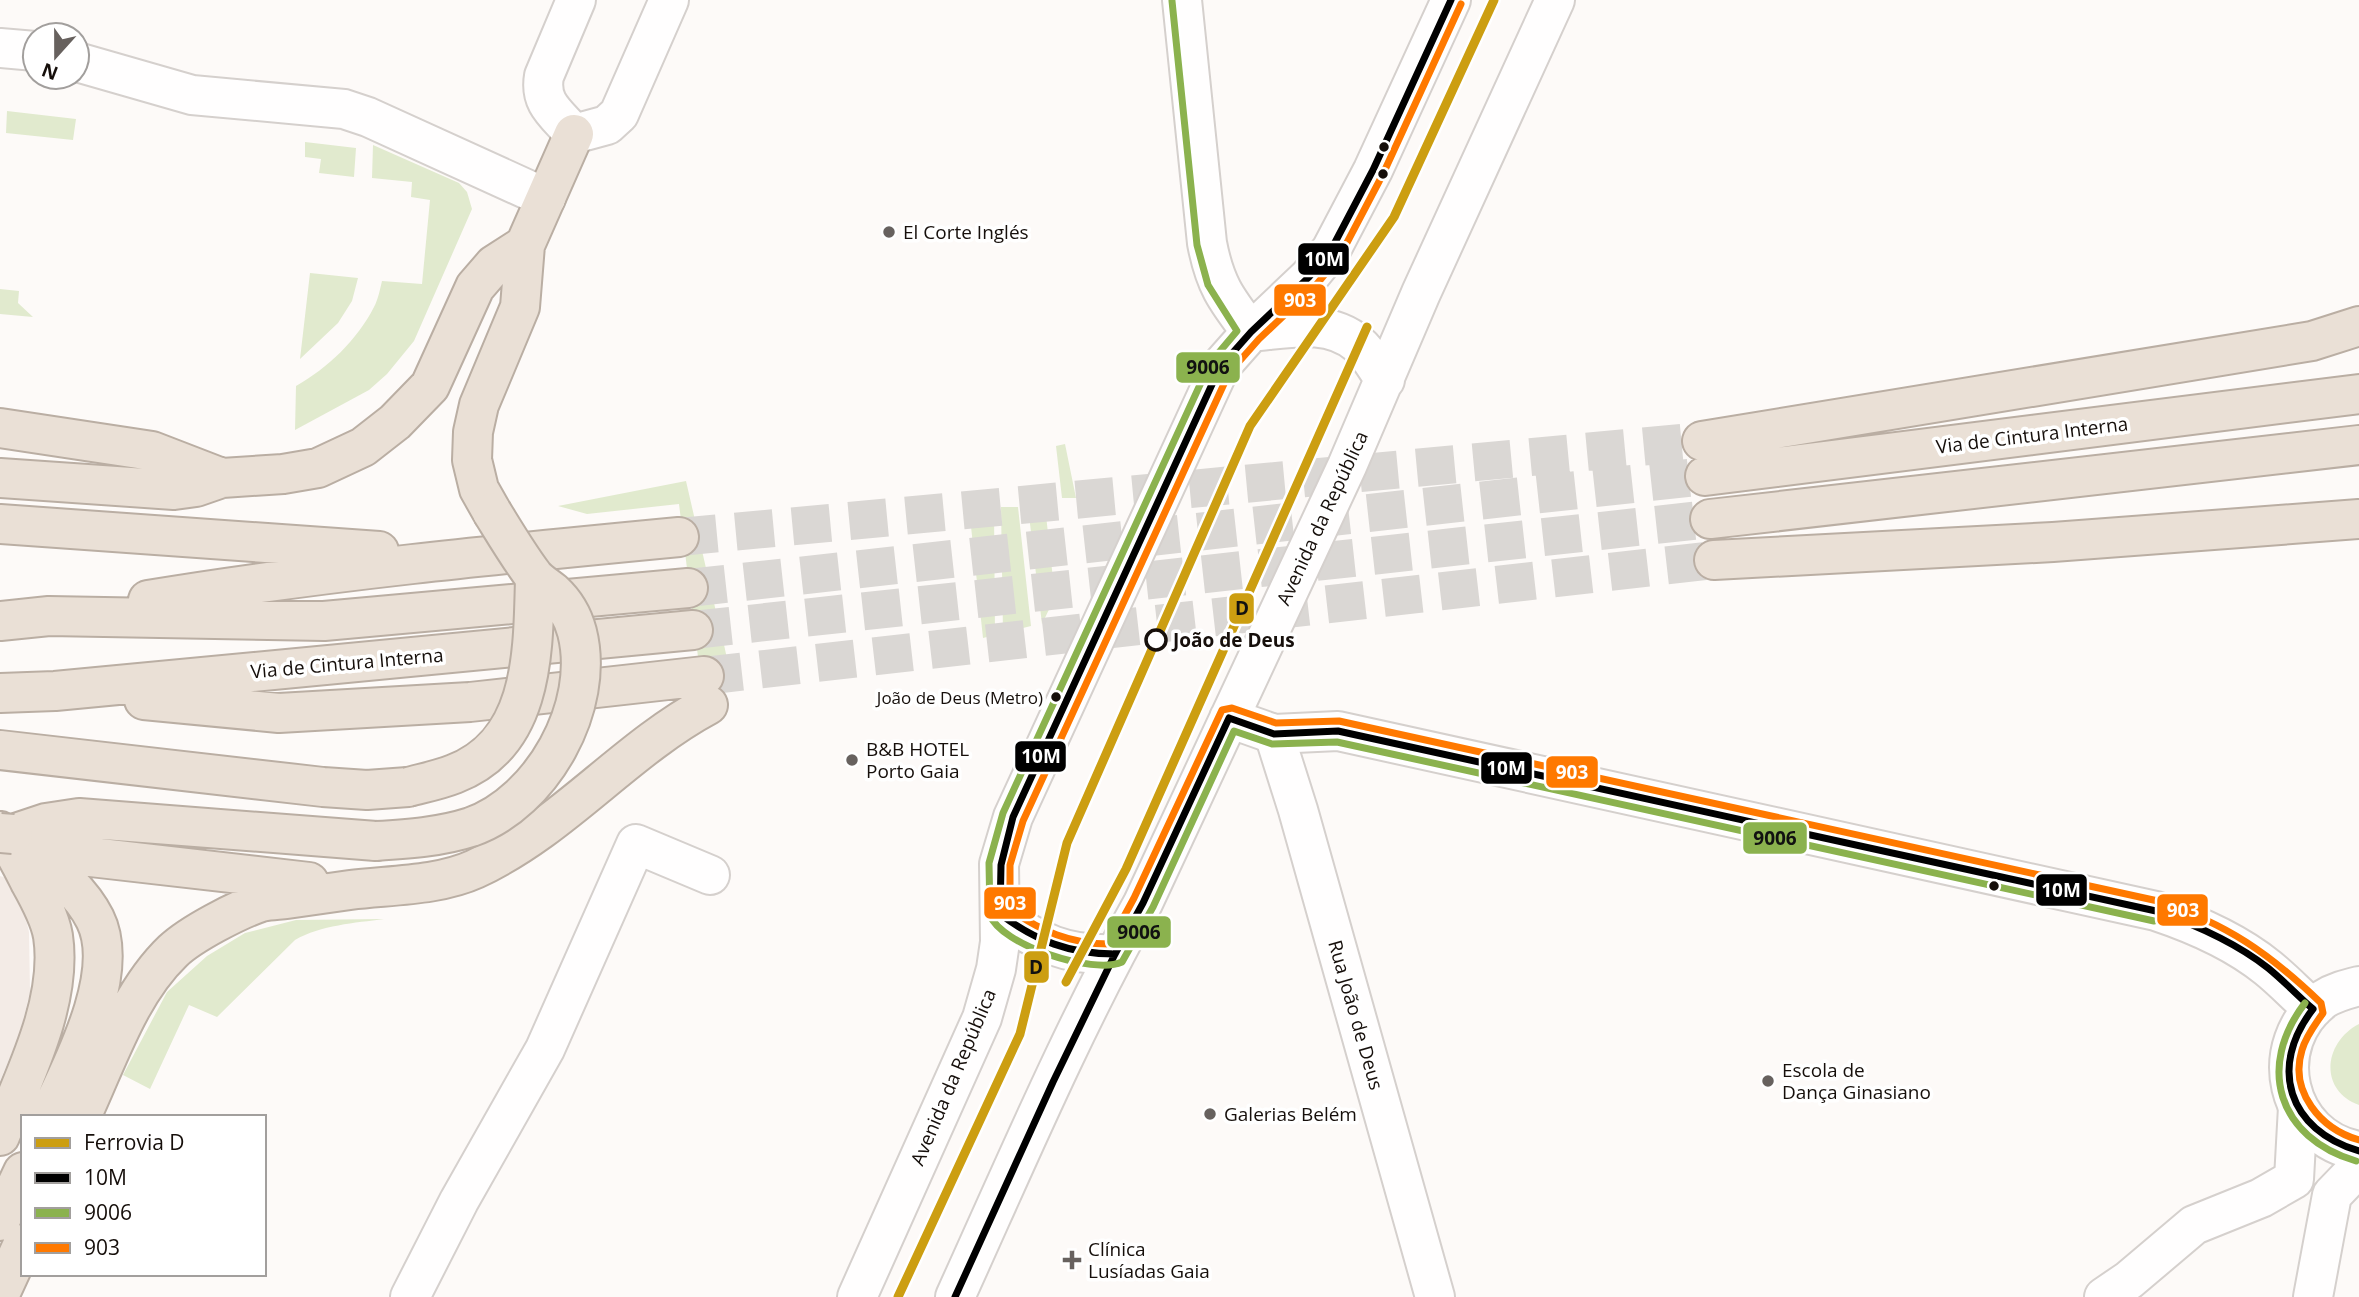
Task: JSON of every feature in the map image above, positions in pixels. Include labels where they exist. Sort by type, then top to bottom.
[{"type":"highway","points":[[4,833],[79,818],[376,841],[425,838],[472,826],[500,812],[522,796],[547,768],[572,714],[580,676],[578,633],[566,606],[535,578],[479,489],[472,460],[473,432],[479,405],[520,307],[525,245],[574,134]]},
{"type":"highway","points":[[0,478],[163,490],[196,487],[222,478],[284,474],[318,468],[363,447],[396,422],[430,386],[475,287],[494,265],[525,245]]},
{"type":"highway","name":"Via de Cintura Interna","points":[[2359,326],[2312,341],[1703,459],[2359,394]]},
{"type":"highway","points":[[0,428],[152,451],[222,478]]},
{"type":"highway","points":[[1710,519],[2359,444]]},
{"type":"highway","points":[[1714,560],[2039,543],[2359,519]]},
{"type":"highway","points":[[0,524],[465,558]]},
{"type":"highway","points":[[0,621],[49,616],[215,589],[465,558],[679,537]]},
{"type":"highway","points":[[0,750],[323,788],[367,790],[408,787],[456,774],[485,757],[507,734],[520,709],[530,668],[535,578]]},
{"type":"highway","points":[[49,616],[324,621],[688,588]]},
{"type":"highway","name":"Via de Cintura Interna","points":[[0,693],[55,691],[693,630]]},
{"type":"highway","points":[[55,691],[279,713],[706,691],[676,722],[580,801],[526,841],[473,870],[416,885],[367,888],[262,902],[209,927],[174,950],[145,986],[124,1024],[82,1115]]},
{"type":"highway","points":[[4,833],[52,850],[82,856],[367,888]]},
{"type":"highway","points":[[4,833],[75,891],[95,920],[103,954],[101,986],[79,1051],[49,1115]]},
{"type":"highway","points":[[0,1136],[51,1000],[56,968],[52,934],[39,898],[4,833]]},
{"type":"highway","points":[[0,1221],[21,1176]]},
{"type":"highway","points":[[0,1294],[21,1248]]},
{"type":"main road","points":[[574,134],[545,100],[542,87],[544,76],[576,0]]},
{"type":"main road","points":[[574,134],[560,109],[561,92],[602,0]]},
{"type":"main road","points":[[574,134],[607,125],[618,114],[669,0]]},
{"type":"main road","points":[[1182,0],[1207,243],[1213,273],[1227,300],[1251,332],[1321,326],[1342,333],[1359,344],[1385,380]]},
{"type":"main road","name":"Avenida da República","points":[[857,1297],[982,1018],[996,969],[1000,942],[999,864],[1013,817],[1220,367],[1251,332],[1309,277],[1331,250],[1373,170],[1451,0]]},
{"type":"main road","name":"Avenida da República","points":[[955,1297],[1053,1082],[1115,954],[1143,903],[1230,718],[1341,478],[1507,102],[1555,0]]},
{"type":"main road","points":[[0,48],[21,50]]},
{"type":"main road","points":[[91,66],[192,95],[344,109],[380,122],[546,198]]},
{"type":"main road","points":[[1230,718],[1274,734],[1338,731],[2156,911],[2187,921],[2249,954],[2269,969],[2343,988]]},
{"type":"main road","name":"Rua João de Deus","points":[[1274,734],[1298,810],[1435,1297]]},
{"type":"main road","points":[[411,1297],[459,1201],[545,1049],[636,844],[710,875]]},
{"type":"main road","points":[[1000,914],[1042,943],[1082,953],[1115,954]]},
{"type":"main road","points":[[2343,988],[2297,1030],[2289,1056],[2290,1082],[2298,1107],[2309,1125],[2344,1148],[2359,1151]]},
{"type":"main road","points":[[2294,1179],[2298,1107]]},
{"type":"main road","points":[[2313,1297],[2332,1195],[2359,1167]]},
{"type":"main road","points":[[2294,1179],[2332,1195]]},
{"type":"main road","points":[[2104,1297],[2129,1280],[2194,1225],[2262,1198],[2294,1179]]},
{"type":"shaded area","points":[[0,876],[17,881],[29,932],[30,992],[20,1033],[0,1081]]},
{"type":"green space","points":[[7,111],[76,119],[73,140],[6,133]]},
{"type":"green space","points":[[305,142],[356,148],[354,177],[319,173],[321,159],[305,157]]},
{"type":"green space","points":[[373,145],[459,183],[467,192],[472,209],[414,341],[387,374],[369,390],[295,430],[296,386],[319,371],[350,342],[374,307],[382,281],[422,284],[430,200],[411,197],[412,182],[372,178]]},
{"type":"green space","points":[[310,273],[358,278],[352,301],[338,323],[300,359]]},
{"type":"green space","points":[[0,289],[19,291],[18,303],[33,317],[0,314]]},
{"type":"green space","points":[[1065,444],[1076,498],[1062,498],[1056,446]]},
{"type":"green space","points":[[686,481],[717,616],[712,617],[713,623],[719,622],[728,663],[699,665],[679,504],[587,514],[558,506]]},
{"type":"green space","points":[[1045,506],[1055,597],[1042,624],[1028,507]]},
{"type":"green space","points":[[1001,507],[1018,507],[1031,626],[1003,633]]},
{"type":"green space","points":[[969,508],[994,508],[995,635],[983,638]]},
{"type":"green space","points":[[384,919],[327,928],[295,940],[217,1017],[189,1005],[150,1089],[123,1075],[167,992],[207,956],[245,933],[296,920]]},
{"type":"green space","points":[[2359,1024],[2359,1105],[2337,1089],[2330,1066],[2338,1042]]},
{"type":"tunnel","points":[[679,537],[1702,441]]},
{"type":"tunnel","points":[[688,588],[1705,476]]},
{"type":"tunnel","points":[[693,630],[1710,519]]},
{"type":"tunnel","points":[[704,676],[1714,560]]},
{"type":"rail line","name":"D","points":[[898,1297],[1020,1034],[1067,843],[1250,426],[1394,217],[1494,0]]},
{"type":"rail line","name":"D","points":[[1066,982],[1126,869],[1367,327]]},
{"type":"transit line","name":"10M","points":[[1115,954],[1083,952],[1054,944],[1027,932],[1000,914],[1001,865],[1013,817],[1220,367],[1251,332],[1309,277],[1331,250],[1373,170],[1451,0]]},
{"type":"transit line","name":"9006","points":[[1172,1],[1197,245],[1208,285],[1237,331],[1210,363],[1003,813],[989,863],[990,915],[998,926],[1011,937],[1049,955],[1091,964],[1122,962],[1153,907],[1234,731],[1272,744],[1337,742],[2154,921]]},
{"type":"transit line","name":"903","points":[[1461,4],[1383,174],[1340,256],[1316,285],[1259,339],[1229,373],[1023,821],[1010,865],[1010,909],[1056,935],[1082,942],[1109,944],[1134,898],[1222,710],[1232,708],[1276,723],[1339,721],[2158,901],[2183,910],[2246,942],[2283,969],[2321,1003],[2323,1013],[2308,1035],[2302,1050],[2300,1080],[2311,1107],[2321,1118],[2345,1135],[2359,1140]]},
{"type":"transit line","name":"10M","points":[[1229,718],[1274,734],[1338,731],[2156,911],[2200,928],[2242,950],[2268,968],[2313,1009]]},
{"type":"transit line","name":"10M","points":[[955,1297],[1053,1082],[1115,954],[1143,903],[1229,718]]},
{"type":"transit line","name":"9006","points":[[2305,1003],[2290,1027],[2281,1051],[2279,1075],[2283,1097],[2293,1118],[2308,1136],[2329,1150],[2356,1161]]},
{"type":"transit line","name":"10M","points":[[2313,1009],[2299,1031],[2291,1053],[2289,1074],[2292,1094],[2301,1112],[2316,1128],[2335,1141],[2359,1151]]},
{"type":"place","name":"El Corte Inglés","points":[[889,232]]},
{"type":"place","name":"João de Deus","points":[[1156,640]]},
{"type":"place","name":"João de Deus (Metro)","points":[[1056,697]]},
{"type":"place","name":"B&B HOTEL Porto Gaia","points":[[852,760]]},
{"type":"place","name":"Escola de Dança Ginasiano","points":[[1768,1081]]},
{"type":"place","name":"Galerias Belém","points":[[1210,1114]]},
{"type":"place","name":"Clínica Lusíadas Gaia","points":[[1072,1260]]}]
